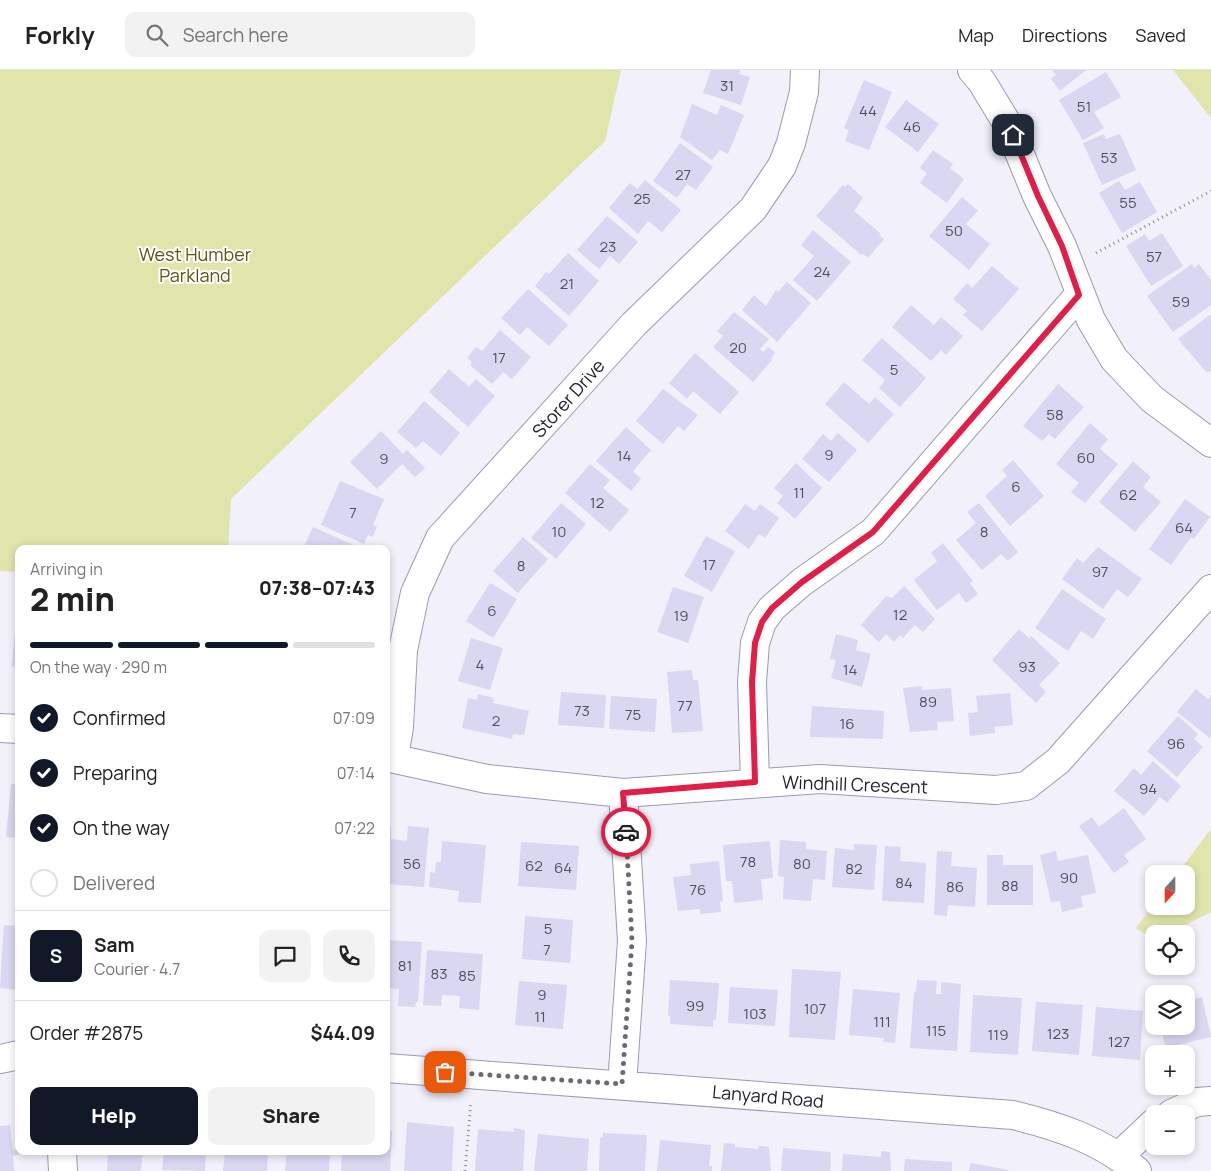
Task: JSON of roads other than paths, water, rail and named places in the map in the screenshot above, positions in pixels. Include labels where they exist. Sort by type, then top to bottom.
[{"type":"street","name":"Storer Drive","points":[[390,757],[404,642],[415,593],[440,538],[634,324],[753,208],[782,166],[791,143],[804,92],[805,70]]},
{"type":"street","points":[[972,70],[982,82],[1018,146],[1038,196],[1062,246],[1079,295],[1091,320],[1114,358],[1152,399],[1211,443]]},
{"type":"street","points":[[755,782],[752,682],[755,643],[762,622],[772,608],[802,582],[873,532],[1079,295]]},
{"type":"street","name":"Windhill Crescent","points":[[390,757],[487,779],[623,793],[755,782],[820,779],[996,790],[1026,786],[1058,761],[1211,589]]},
{"type":"street","points":[[0,728],[15,729]]},
{"type":"street","points":[[622,1084],[632,941],[623,793]]},
{"type":"street","points":[[0,1059],[15,1056]]},
{"type":"street","name":"Lanyard Road","points":[[390,1068],[622,1084],[1013,1115],[1051,1124],[1090,1140],[1128,1163]]},
{"type":"street","points":[[1190,1105],[1197,1102],[1211,1101]]},
{"type":"street","points":[[1128,1163],[1145,1137]]},
{"type":"street","points":[[62,1155],[63,1171]]},
{"type":"park label","name":"West Humber Parkland","points":[[195,264]]}]
